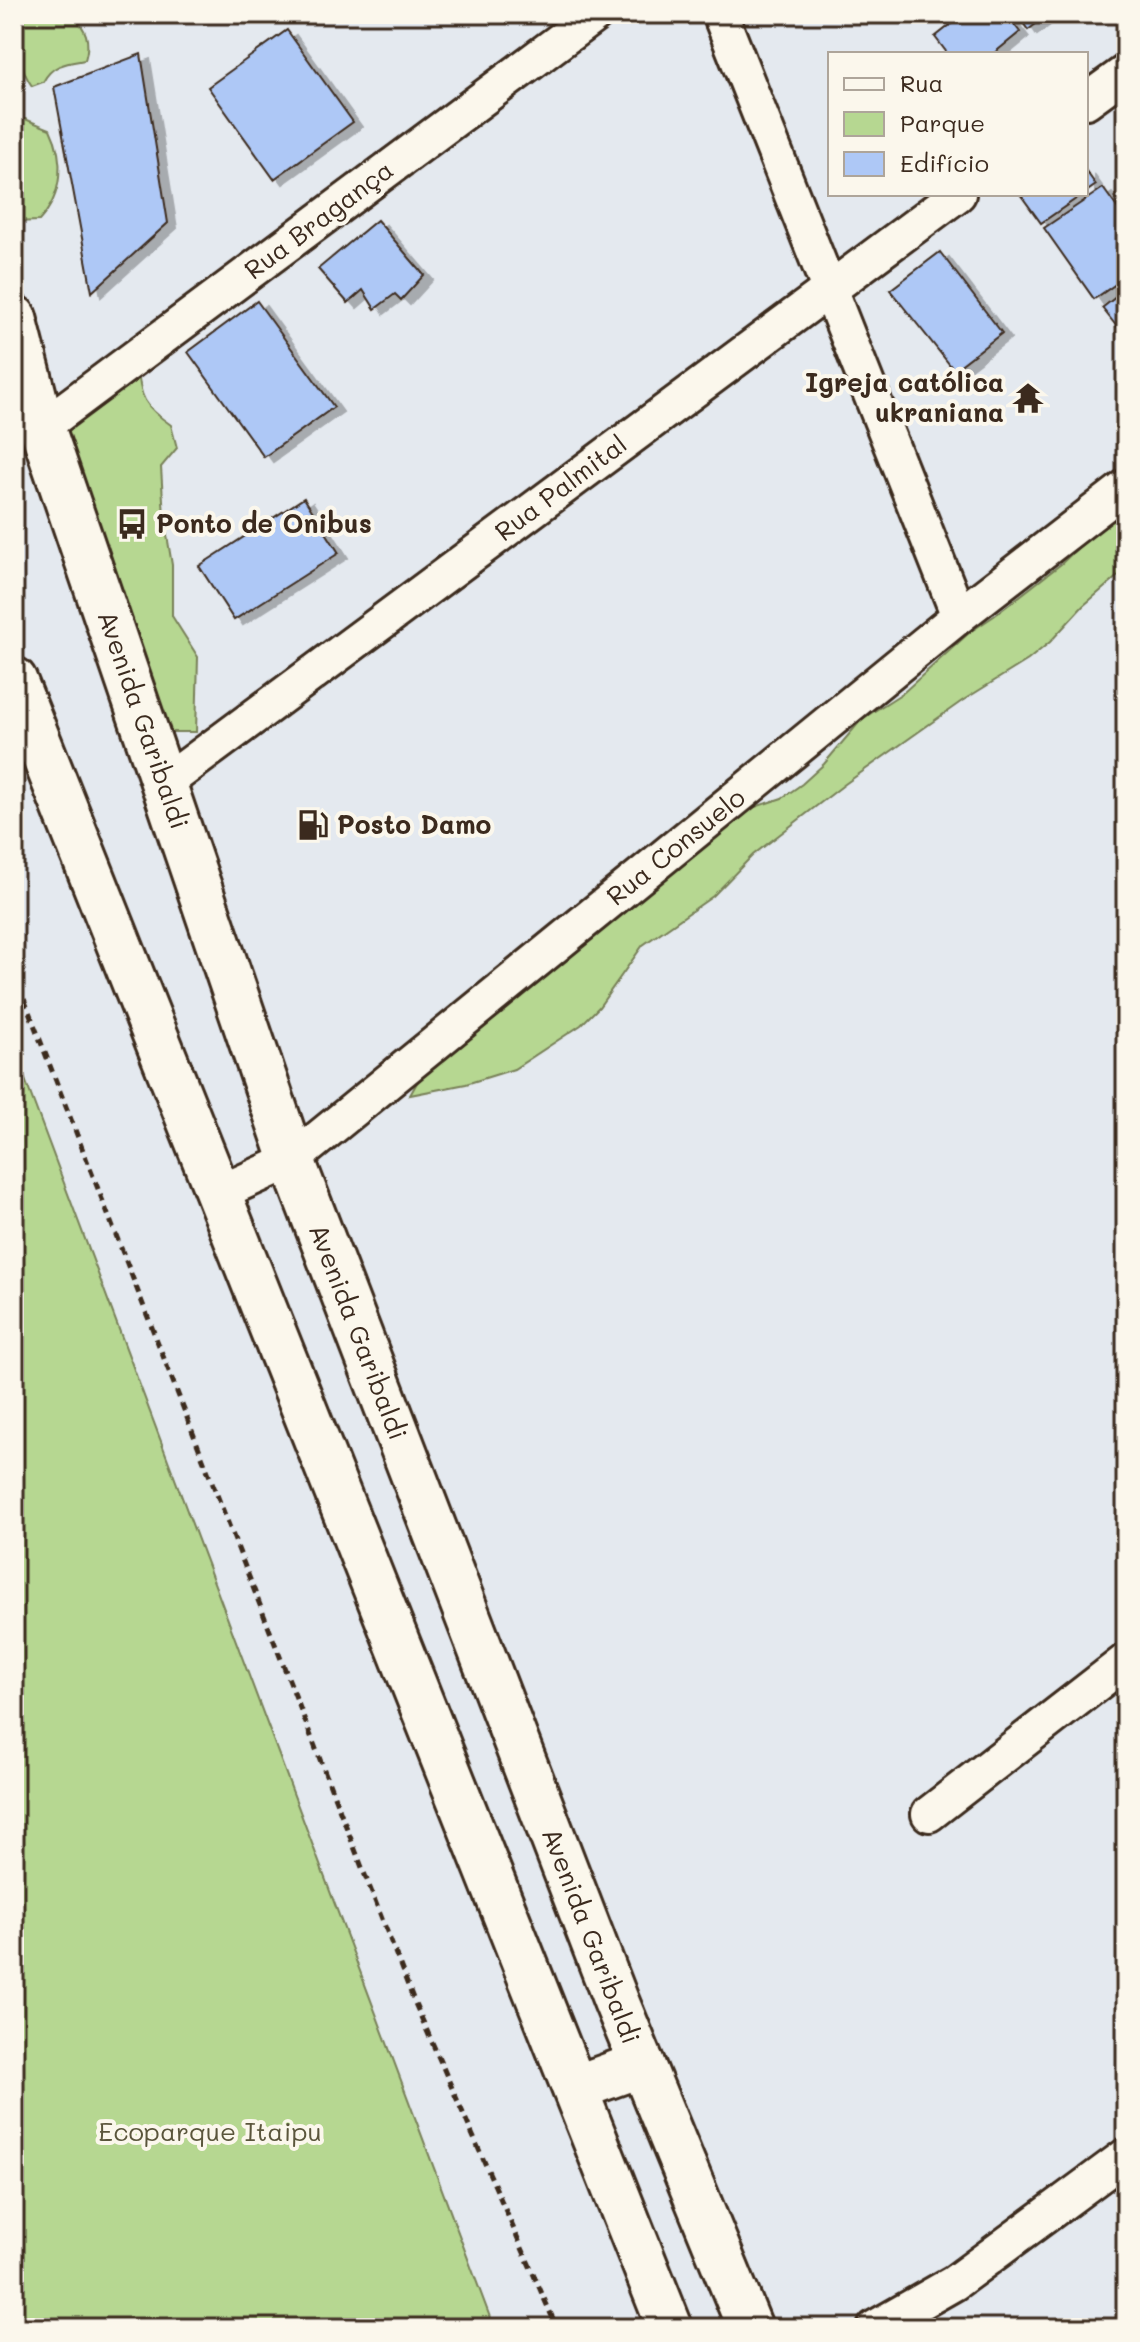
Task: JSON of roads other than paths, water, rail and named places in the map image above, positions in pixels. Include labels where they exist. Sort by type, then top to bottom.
[{"type":"main road","name":"Avenida Garibaldi","points":[[14,318],[28,433],[165,783],[292,1160],[642,2064],[750,2328]]},
{"type":"main road","points":[[14,680],[670,2328]]},
{"type":"main road","points":[[575,2088],[642,2064]]},
{"type":"street","name":"Rua Bragança","points":[[28,433],[596,14]]},
{"type":"street","points":[[720,14],[959,616]]},
{"type":"street","points":[[1088,100],[1126,72]]},
{"type":"street","name":"Rua Palmital","points":[[165,783],[955,196]]},
{"type":"street","name":"Rua Consuelo","points":[[219,1193],[292,1160],[959,616],[1126,487]]},
{"type":"street","points":[[929,1814],[1126,1661]]},
{"type":"street","points":[[875,2328],[954,2283],[1126,2156]]},
{"type":"place","name":"Igreja católica ukraniana","points":[[1028,398]]},
{"type":"place","name":"Ponto de Onibus","points":[[132,524]]},
{"type":"place","name":"Posto Damo","points":[[313,825]]},
{"type":"park label","name":"Ecoparque Itaipu","points":[[210,2132]]}]
